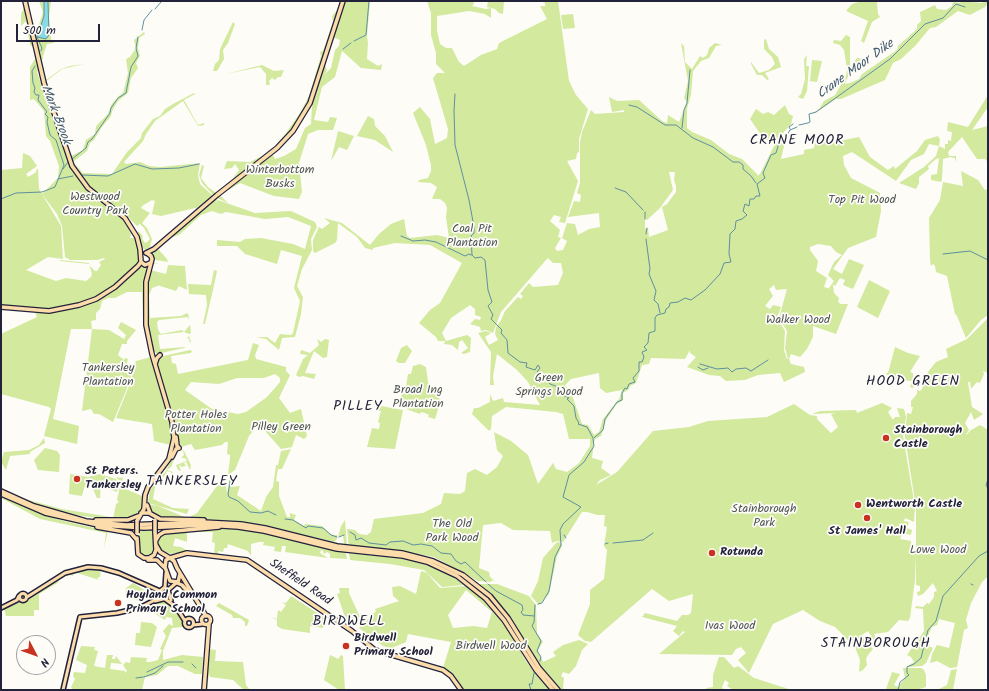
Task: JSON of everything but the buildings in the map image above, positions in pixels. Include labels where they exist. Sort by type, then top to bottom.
[{"type":"highway","points":[[25,1],[44,84],[69,161],[78,177],[88,188],[127,220],[135,234],[140,249],[142,262],[148,271]]},
{"type":"highway","points":[[1,307],[49,311],[79,306],[107,292],[142,262],[145,253],[154,249],[212,198],[277,148],[297,126],[310,103],[343,1]]},
{"type":"highway","points":[[140,249],[151,256]]},
{"type":"highway","points":[[154,249],[151,256],[146,286],[146,319],[151,350],[174,424],[177,446],[179,448],[176,449],[164,468],[148,487],[146,506],[139,517],[137,540],[139,554],[144,559],[158,560],[165,568]]},
{"type":"highway","points":[[142,262],[150,263]]},
{"type":"highway","points":[[151,350],[159,355],[155,364]]},
{"type":"highway","points":[[169,410],[174,431],[174,446]]},
{"type":"highway","points":[[171,457],[176,437]]},
{"type":"highway","points":[[1,493],[33,508],[97,527],[131,532],[137,540]]},
{"type":"highway","points":[[139,554],[144,558],[150,557],[156,551],[155,520],[146,506]]},
{"type":"highway","points":[[72,519],[130,520],[152,514],[160,519],[202,520],[228,523],[265,528],[337,546],[413,555],[442,564],[480,587],[502,609],[539,668],[558,690]]},
{"type":"highway","points":[[72,519],[126,525],[203,522],[228,523]]},
{"type":"highway","points":[[72,519],[125,528],[206,525],[238,527],[264,531],[337,549],[415,559],[440,567],[474,588],[500,615],[528,660],[553,690]]},
{"type":"highway","points":[[156,540],[162,533],[175,530],[238,527]]},
{"type":"highway","points":[[156,544],[161,552],[174,561],[203,622],[203,690]]},
{"type":"highway","points":[[161,552],[171,555],[178,554]]},
{"type":"highway","name":"Sheffield Road","points":[[170,558],[178,554],[196,553],[247,560],[352,631],[374,649],[443,670],[453,678],[461,690]]},
{"type":"highway","points":[[174,561],[178,554]]},
{"type":"highway","points":[[170,558],[166,561],[165,568],[170,581],[187,590],[203,622]]},
{"type":"highway","points":[[176,583],[180,581],[180,574]]},
{"type":"main road","points":[[1,608],[17,600],[27,598],[30,594],[65,573],[88,567],[101,568],[119,573],[155,589],[166,600],[173,604]]},
{"type":"main road","points":[[153,601],[165,587],[166,573]]},
{"type":"main road","points":[[166,600],[170,587],[176,583]]},
{"type":"main road","points":[[17,600],[22,593],[30,594]]},
{"type":"main road","points":[[160,593],[168,594]]},
{"type":"main road","points":[[25,594],[27,598]]},
{"type":"main road","points":[[168,594],[173,604],[186,620],[187,627],[203,622]]},
{"type":"main road","points":[[20,596],[22,600]]},
{"type":"main road","points":[[63,690],[80,617],[118,613],[153,601],[166,600]]},
{"type":"main road","points":[[186,620],[190,618],[193,621],[203,622]]},
{"type":"green space","name":"Westwood Country Park","points":[[23,1],[39,69],[37,72],[66,157],[73,173],[76,173],[63,138],[71,156],[83,150],[86,140],[95,134],[96,126],[108,114],[111,105],[123,93],[128,73],[126,59],[130,57],[136,48],[134,40],[144,32],[145,34],[139,38],[138,49],[140,56],[136,63],[138,68],[131,78],[128,93],[118,101],[112,111],[111,116],[101,128],[94,140],[90,143],[87,151],[73,162],[83,173],[112,174],[127,152],[141,138],[142,133],[153,119],[160,116],[165,109],[194,93],[195,94],[184,100],[198,125],[204,123],[204,125],[198,126],[183,101],[155,121],[143,141],[124,162],[126,164],[140,162],[149,166],[160,167],[200,163],[198,175],[200,184],[213,196],[197,209],[195,208],[161,216],[152,214],[155,201],[152,200],[142,206],[141,208],[150,213],[142,223],[147,228],[152,239],[150,247],[145,250],[138,234],[138,231],[143,236],[142,238],[145,243],[150,239],[144,228],[140,224],[137,226],[127,216],[123,218],[131,234],[130,238],[135,238],[139,253],[139,264],[110,289],[92,299],[50,310],[1,306],[1,170],[22,168],[23,153],[30,156],[37,166],[26,174],[28,177],[35,173],[38,168],[39,189],[61,226],[63,259],[48,257],[26,270],[56,281],[66,278],[86,281],[92,274],[89,265],[97,271],[101,265],[99,262],[105,259],[70,260],[65,257],[62,226],[57,214],[42,194],[58,178],[59,166],[50,141],[46,136],[44,111],[34,99],[30,100],[30,67],[35,59],[33,47],[30,45],[26,21],[21,26],[21,14],[24,8]]},
{"type":"green space","points":[[26,1],[28,1],[31,18],[37,31],[43,12],[39,1],[44,1],[44,16],[39,29],[49,35],[48,1],[51,1],[49,17],[51,39],[54,43],[47,44],[42,61],[46,80],[61,69],[84,64],[62,69],[45,82]]},
{"type":"green space","points":[[341,1],[308,102],[293,129],[274,148],[300,113],[309,96],[321,56],[320,52],[323,51],[333,22],[332,16],[337,10]]},
{"type":"green space","name":"Winterbottom Busks","points":[[344,1],[370,1],[367,59],[378,66],[382,64],[381,70],[361,68],[340,49],[342,51],[335,77],[322,87],[314,120],[328,122],[330,117],[337,118],[333,130],[318,130],[308,134],[299,163],[302,192],[299,199],[274,196],[240,183],[220,195],[228,203],[219,199],[216,197],[257,164],[273,155],[275,159],[296,149],[305,128],[311,124],[312,105],[295,133],[276,151],[305,115],[311,102],[326,56],[325,65],[327,70],[325,74],[331,68],[335,50],[339,46],[340,40],[333,37]]},
{"type":"green space","points":[[427,1],[473,1],[474,4],[472,6],[486,9],[491,8],[491,18],[485,14],[469,11],[437,16],[437,31],[440,44],[446,48],[452,48],[459,62],[464,66],[481,55],[497,49],[499,43],[547,19],[540,6],[545,6],[545,3],[541,1],[558,1],[569,81],[576,95],[588,109],[579,139],[579,152],[577,153],[576,159],[567,161],[578,181],[565,223],[559,222],[561,217],[554,215],[550,221],[560,230],[558,237],[561,238],[555,248],[557,251],[563,250],[567,241],[562,238],[567,223],[575,224],[578,235],[589,229],[600,227],[599,213],[568,217],[574,201],[580,202],[581,195],[577,193],[580,183],[580,142],[582,132],[591,110],[595,114],[624,112],[624,110],[612,112],[609,97],[617,101],[639,100],[662,121],[667,123],[668,115],[679,122],[687,102],[684,98],[688,81],[681,43],[684,46],[685,62],[692,69],[700,56],[703,58],[707,55],[709,48],[715,43],[722,45],[716,46],[709,58],[701,61],[693,71],[691,94],[687,109],[687,128],[692,132],[711,140],[729,154],[742,159],[758,175],[755,178],[760,174],[775,144],[781,141],[785,142],[781,159],[804,154],[804,150],[814,148],[815,143],[834,142],[859,137],[870,157],[888,170],[894,166],[895,169],[917,151],[925,140],[938,136],[940,140],[939,146],[929,144],[924,154],[911,160],[896,181],[852,152],[843,156],[844,165],[851,178],[880,193],[881,211],[876,237],[848,248],[833,269],[842,274],[849,259],[864,265],[853,289],[843,285],[845,280],[840,278],[835,286],[833,284],[834,293],[839,298],[838,302],[841,304],[848,304],[836,334],[813,326],[813,337],[807,349],[800,357],[791,354],[789,359],[791,364],[804,367],[805,372],[784,382],[780,373],[758,375],[745,380],[726,381],[720,376],[709,375],[687,367],[696,357],[690,353],[690,350],[685,359],[651,358],[649,364],[642,365],[636,383],[630,386],[628,390],[623,393],[623,400],[616,405],[606,420],[601,436],[595,439],[594,443],[592,458],[603,461],[601,468],[611,475],[600,480],[596,485],[617,472],[653,431],[689,427],[708,421],[767,417],[794,404],[810,415],[817,416],[817,419],[831,433],[838,427],[831,414],[836,413],[812,414],[820,411],[856,410],[857,413],[882,403],[892,408],[888,412],[893,420],[895,417],[900,417],[897,408],[904,409],[906,417],[903,436],[915,507],[914,522],[905,518],[904,521],[909,522],[907,528],[912,530],[911,535],[902,533],[900,539],[911,541],[911,554],[916,554],[915,580],[910,618],[908,621],[899,620],[888,632],[874,634],[876,639],[874,641],[868,631],[862,635],[873,649],[866,659],[867,665],[863,670],[859,672],[860,660],[855,647],[835,627],[820,621],[803,610],[773,624],[749,673],[738,660],[746,653],[741,647],[736,649],[732,655],[659,654],[685,632],[683,631],[679,636],[673,631],[677,626],[642,617],[645,613],[677,621],[682,615],[688,615],[691,613],[693,594],[669,601],[652,589],[591,642],[585,641],[578,635],[590,604],[590,590],[604,579],[607,550],[604,546],[607,527],[604,526],[605,515],[582,512],[563,542],[557,541],[552,543],[550,531],[513,530],[501,523],[483,525],[479,568],[489,572],[490,577],[496,582],[492,580],[491,582],[478,581],[434,557],[400,551],[349,547],[347,529],[355,530],[359,534],[367,535],[371,532],[374,519],[423,513],[441,504],[444,493],[460,494],[465,491],[467,473],[475,469],[487,475],[497,467],[503,456],[497,450],[494,432],[511,441],[528,455],[538,484],[553,463],[556,469],[567,472],[579,463],[590,446],[590,439],[569,439],[563,414],[556,412],[506,407],[492,416],[491,429],[489,431],[472,414],[474,408],[478,408],[490,402],[490,394],[493,401],[503,398],[504,402],[540,405],[528,382],[517,370],[497,354],[493,376],[494,385],[490,385],[491,352],[478,333],[486,331],[491,333],[485,337],[489,345],[498,340],[495,334],[496,327],[505,311],[518,297],[521,299],[523,296],[520,294],[529,283],[533,287],[558,285],[563,273],[561,263],[553,263],[548,258],[546,260],[501,312],[493,333],[486,330],[481,331],[480,327],[470,324],[475,319],[480,320],[481,317],[475,315],[475,309],[470,305],[451,318],[442,333],[446,341],[467,335],[471,338],[470,352],[464,354],[461,353],[468,348],[462,340],[459,342],[458,350],[452,345],[444,344],[445,341],[438,341],[436,337],[419,323],[430,310],[440,303],[462,263],[430,245],[395,243],[373,248],[373,250],[365,248],[357,237],[338,223],[337,240],[335,243],[315,253],[313,251],[313,240],[319,227],[322,229],[330,223],[324,218],[342,223],[370,245],[379,234],[391,224],[404,219],[407,236],[410,238],[437,235],[449,238],[446,217],[447,208],[445,203],[440,199],[432,199],[437,187],[431,183],[418,182],[419,180],[428,178],[431,171],[431,165],[426,145],[413,113],[420,107],[430,119],[435,144],[447,138],[448,129],[433,78],[437,73],[445,73],[436,64],[436,53],[431,35],[431,13]],"holes":[[[669,172],[675,172],[674,180],[676,192],[667,204],[662,207],[668,230],[649,237],[648,228],[645,229],[645,219],[647,220],[660,208],[673,190]],[[818,244],[831,246],[836,252],[842,255],[834,262],[828,275],[834,281],[829,288],[831,289],[824,287],[827,278],[816,271],[818,261],[810,250],[810,247]],[[774,285],[776,290],[787,289],[779,318],[787,331],[785,348],[788,359],[784,350],[785,331],[777,318],[781,307],[773,305],[770,309],[765,306],[773,296],[769,289]],[[599,373],[600,388],[606,393],[622,390],[619,399],[603,419],[599,432],[594,435],[588,425],[582,424],[571,392],[565,385],[571,379]]]},
{"type":"green space","points":[[488,1],[504,1],[503,14],[499,13],[495,9],[487,7]]},
{"type":"green space","points":[[862,1],[877,2],[878,14],[880,17],[872,22],[864,43],[861,41],[868,21],[846,11],[852,4]]},
{"type":"green space","points":[[961,1],[982,3],[984,1],[988,1],[988,3],[985,7],[970,15],[958,11],[936,27],[930,28],[915,46],[901,59],[893,63],[885,80],[841,99],[836,99],[812,114],[819,109],[824,101],[835,95],[846,76],[847,69],[844,50],[840,45],[833,43],[834,40],[841,41],[846,35],[850,37],[850,68],[857,58],[863,59],[858,62],[853,71],[849,74],[845,84],[850,83],[859,79],[862,74],[897,50],[898,46],[917,29],[917,25],[921,21],[920,12],[935,5],[937,9],[946,10],[952,6],[953,2],[960,3]]},
{"type":"green space","points":[[573,14],[575,28],[563,29],[561,15]]},
{"type":"green space","points":[[233,22],[235,24],[228,43],[223,50],[224,59],[217,71],[213,71],[215,64],[219,60],[220,49]]},
{"type":"green space","points":[[766,39],[769,49],[778,57],[781,67],[765,73],[769,79],[767,80],[762,75],[757,75],[751,64],[751,62],[759,73],[769,70],[775,64],[772,57],[764,49],[764,40]]},
{"type":"green space","points":[[807,55],[806,66],[809,66],[807,91],[803,99],[798,97],[801,94],[805,79],[804,59]]},
{"type":"green space","points":[[812,60],[822,61],[817,82],[810,81]]},
{"type":"green space","points":[[262,65],[274,71],[284,70],[281,77],[278,77],[275,80],[272,78],[269,81],[270,85],[266,85],[266,74],[260,67],[226,74]]},
{"type":"green space","points":[[988,95],[988,107],[972,130],[988,126],[988,162],[985,159],[977,159],[962,137],[948,152],[949,156],[956,156],[956,163],[955,158],[950,157],[943,159],[941,182],[931,180],[931,175],[937,174],[939,158],[928,166],[929,169],[919,177],[919,183],[916,189],[899,183],[924,167],[936,156],[939,146],[945,149],[945,144],[948,144],[948,140],[951,141],[952,132],[947,131],[948,122],[968,127]]},
{"type":"green space","points":[[785,105],[789,114],[793,116],[791,124],[775,142],[764,139],[750,119],[756,109],[763,114],[768,112],[774,115]]},
{"type":"green space","points":[[368,116],[374,119],[375,126],[385,136],[393,152],[375,140],[357,136]]},
{"type":"green space","points":[[338,131],[354,136],[347,150],[339,147],[331,161]]},
{"type":"green space","points":[[274,148],[214,196],[202,183],[199,175],[202,165],[204,166],[201,178],[208,187],[216,193],[232,180],[239,170],[235,164],[232,168],[224,169],[227,161],[250,162]]},
{"type":"green space","points":[[961,171],[978,180],[985,190],[988,189],[988,315],[981,320],[966,338],[955,314],[947,276],[936,272],[935,266],[933,264],[931,266],[930,260],[929,218],[940,200],[943,182],[963,186]]},
{"type":"green space","points":[[215,198],[217,200],[216,203],[218,200],[255,213],[291,211],[315,222],[317,227],[311,239],[312,250],[302,269],[297,286],[303,297],[301,314],[295,337],[282,338],[279,350],[266,339],[256,337],[267,337],[275,343],[280,334],[291,335],[293,333],[300,301],[294,288],[302,256],[281,250],[277,264],[245,254],[237,246],[217,246],[217,240],[240,242],[245,239],[261,238],[293,244],[305,249],[311,226],[288,217],[265,219],[226,212],[221,214],[212,211],[201,215],[179,235],[171,237],[158,249],[168,262],[156,260],[153,257],[154,251]]},
{"type":"green space","points":[[60,260],[89,263],[60,261]]},
{"type":"green space","points":[[168,265],[185,266],[187,290],[179,286],[176,291],[157,285],[158,286],[152,288],[149,295],[150,318],[181,316],[187,313],[189,316],[188,321],[188,317],[159,320],[157,322],[158,330],[161,334],[182,330],[184,332],[158,335],[160,349],[185,347],[188,345],[184,348],[157,354],[152,349],[147,325],[149,325],[147,282],[150,270],[166,274]]},
{"type":"green space","points":[[140,266],[145,266],[147,270],[145,281],[145,330],[143,321],[142,292],[127,292],[115,298],[108,298],[102,301],[100,309],[96,313],[96,320],[91,321],[92,329],[71,329],[53,419],[79,426],[77,444],[44,436],[51,409],[49,407],[1,394],[1,334],[37,317],[35,312],[54,313],[95,300],[123,282]]},
{"type":"green space","points":[[214,270],[217,271],[205,324],[203,324],[207,305],[206,295],[189,294],[188,284],[211,285]]},
{"type":"green space","points":[[869,280],[890,291],[878,318],[857,307]]},
{"type":"green space","name":"Lowe Wood","points":[[988,318],[988,373],[983,371],[984,374],[980,383],[977,382],[971,389],[970,382],[968,382],[972,407],[983,414],[974,420],[971,412],[965,423],[969,430],[965,436],[971,430],[980,425],[988,430],[988,576],[982,582],[971,603],[966,620],[968,628],[964,630],[957,667],[950,668],[937,661],[930,663],[932,654],[937,645],[949,648],[955,623],[939,619],[937,625],[932,627],[926,640],[926,645],[933,648],[926,663],[922,666],[906,667],[914,662],[911,657],[907,655],[924,631],[923,609],[915,608],[916,606],[923,607],[927,603],[929,604],[934,597],[934,592],[937,591],[933,583],[923,594],[918,596],[917,592],[920,591],[920,586],[916,585],[916,508],[905,437],[907,413],[911,414],[913,407],[911,407],[911,401],[917,394],[917,390],[920,391],[922,389],[928,372],[936,362],[948,357],[946,349],[967,339]]},
{"type":"green space","name":"Tankersley Plantation","points":[[121,322],[136,330],[127,341],[127,344],[122,344],[118,355],[124,360],[125,358],[128,359],[127,363],[133,366],[130,381],[113,422],[99,414],[94,414],[91,409],[82,411],[92,329],[109,330],[124,339],[126,335],[118,328]]},
{"type":"green space","points":[[190,325],[191,333],[189,334],[184,332]]},
{"type":"green space","points":[[317,339],[321,342],[325,339],[329,340],[327,357],[323,358],[314,351],[305,373],[316,374],[314,379],[303,376],[299,377],[296,375],[303,359],[308,355],[300,354],[301,350],[310,353],[319,345]]},
{"type":"green space","points":[[253,343],[259,345],[255,355],[256,359],[286,367],[286,371],[290,375],[279,398],[290,413],[301,409],[307,436],[304,439],[296,435],[292,447],[281,449],[259,424],[249,436],[235,470],[225,477],[228,474],[230,459],[230,455],[227,454],[228,442],[225,442],[222,445],[195,450],[191,444],[181,447],[177,445],[174,421],[157,365],[159,357],[190,350],[192,351],[191,353],[171,356],[172,363],[176,364],[178,374],[248,360]],"holes":[[[275,374],[280,378],[280,382],[267,397],[246,412],[238,414],[212,409],[185,390],[191,382],[219,384],[237,378],[264,378]]]},
{"type":"green space","points":[[407,345],[412,351],[405,363],[399,363],[396,361],[401,348]]},
{"type":"green space","points":[[895,347],[908,353],[920,356],[910,372],[913,373],[913,379],[916,380],[913,388],[910,387],[912,381],[900,380],[885,374],[888,373]]},
{"type":"green space","points":[[151,357],[172,424],[173,438],[169,457],[147,487],[140,514],[133,519],[113,519],[116,504],[119,502],[117,500],[121,482],[116,477],[123,478],[121,487],[142,496],[149,482],[164,463],[171,445],[154,441],[152,424],[116,418],[131,381],[136,361]]},
{"type":"green space","name":"Broad Ing Plantation","points":[[420,364],[426,367],[429,389],[441,400],[435,419],[428,417],[429,415],[425,413],[421,412],[420,414],[406,409],[405,402],[398,402],[406,386],[408,374],[411,374],[413,366]]},
{"type":"green space","points":[[381,406],[403,410],[395,449],[367,447],[372,428],[379,429],[380,423],[378,422],[381,411],[375,410],[379,410]]},
{"type":"green space","points":[[44,438],[45,443],[30,452],[30,454],[10,456],[6,470],[1,462],[4,452],[29,450],[39,445]]},
{"type":"green space","points":[[45,448],[57,451],[60,455],[59,472],[38,470],[34,460]]},
{"type":"green space","points":[[176,449],[184,451],[191,465],[190,470],[186,462],[184,463],[186,466],[181,467],[179,465],[181,471],[178,470],[176,465],[187,461],[185,458],[181,458],[184,455],[183,451],[178,450],[171,467],[167,470],[173,472],[171,474],[171,472],[167,471],[155,487],[153,499],[173,508],[189,509],[187,514],[148,503],[150,490],[166,471]]},
{"type":"green space","points":[[291,449],[282,469],[278,469],[276,481],[279,482],[279,496],[287,517],[290,517],[290,513],[296,515],[294,520],[304,526],[305,524],[322,526],[332,535],[337,535],[337,539],[334,542],[344,544],[343,535],[338,537],[341,526],[345,520],[347,546],[255,524],[188,518],[197,513],[220,482],[225,479],[227,494],[230,476],[231,487],[240,486],[237,495],[261,511],[266,497],[273,487],[276,465],[278,465],[281,451]]},
{"type":"green space","points":[[70,474],[88,477],[100,474],[116,479],[119,484],[117,492],[109,489],[111,482],[101,481],[100,498],[97,498],[92,487],[85,485],[82,496],[69,494]]},
{"type":"green space","points":[[1,496],[41,514],[108,531],[104,548],[106,533],[40,519],[1,498]]},
{"type":"green space","points":[[17,497],[62,509],[111,517],[111,520],[49,510]]},
{"type":"green space","points":[[148,504],[158,506],[187,518],[158,517],[149,511]]},
{"type":"green space","points":[[227,528],[266,533],[346,553],[347,559],[330,558],[330,554],[327,552],[324,554],[321,550],[320,553],[328,558],[285,552],[286,546],[282,546],[281,552],[274,551],[275,547],[263,545],[264,542],[251,544],[251,556],[248,551],[228,544],[227,548],[224,548],[223,552],[218,551],[218,554],[214,554],[215,543],[212,542],[213,532],[189,532],[189,530]]},
{"type":"green space","points":[[139,529],[154,529],[155,549],[153,554],[149,557],[140,554]]},
{"type":"green space","points":[[187,530],[187,542],[175,538],[173,546],[181,547],[186,550],[186,552],[171,554],[161,551],[157,545],[159,537],[163,534]]},
{"type":"green space","points":[[557,542],[562,543],[562,546],[557,556],[549,594],[539,605],[531,596],[538,581],[543,558]]},
{"type":"green space","points":[[349,553],[405,559],[423,564],[449,574],[464,585],[442,587],[424,570],[390,564],[350,560]]},
{"type":"green space","points":[[85,569],[101,569],[100,577],[97,578],[99,580],[74,572],[73,576],[67,574],[60,578],[70,572]]},
{"type":"green space","name":"Birdwell Wood","points":[[421,571],[427,573],[440,588],[467,586],[476,592],[506,627],[526,661],[550,690],[462,690],[450,673],[443,668],[451,642],[408,634],[406,642],[394,647],[393,649],[383,646],[359,628],[376,611],[375,609],[399,601],[393,596],[392,587],[400,586],[416,594]],"holes":[[[466,590],[492,612],[487,628],[474,626],[453,628],[448,615]]]},
{"type":"green space","points":[[55,580],[59,582],[39,594],[39,610],[34,610],[34,616],[6,616],[4,608],[16,602],[25,601]]},
{"type":"green space","points":[[133,583],[146,591],[147,596],[141,602],[125,596],[126,588]]},
{"type":"green space","points":[[479,584],[497,584],[529,596],[536,605],[537,633],[543,642],[538,650],[543,662],[556,656],[553,652],[563,645],[579,640],[588,644],[582,650],[576,666],[569,674],[563,672],[561,676],[564,678],[563,688],[565,690],[560,690],[544,671],[503,608]]},
{"type":"green space","points":[[339,588],[349,588],[349,593],[360,617],[352,623],[342,615],[344,614],[337,594],[340,593]]},
{"type":"green space","points":[[291,596],[325,618],[323,628],[310,626],[310,633],[282,629],[277,626],[277,620],[271,617],[277,619],[278,610],[281,612],[286,605],[282,602],[286,603]]},
{"type":"green space","points":[[167,600],[175,608],[184,624],[182,627],[172,628],[163,651],[163,660],[182,655],[203,657],[202,674],[195,674],[178,666],[168,666],[157,675],[145,677],[142,690],[73,690],[71,687],[75,679],[73,676],[74,672],[85,673],[87,665],[76,660],[81,646],[95,647],[94,650],[98,651],[94,666],[105,668],[107,655],[113,655],[112,659],[115,659],[116,656],[122,664],[111,663],[110,669],[125,671],[125,673],[127,671],[123,665],[126,662],[130,663],[131,657],[147,658],[146,662],[158,660],[162,650],[160,649],[166,636],[163,631],[169,624],[173,626],[172,618],[166,617],[165,620],[145,607],[154,602]]},
{"type":"green space","points":[[219,603],[249,620],[247,626],[245,626],[245,622],[240,618],[233,618],[232,615],[216,606]]},
{"type":"green space","points":[[141,622],[152,623],[157,627],[151,647],[135,645],[136,633],[140,633]]},
{"type":"green space","points":[[208,649],[216,650],[215,661],[243,662],[246,685],[250,690],[244,690],[233,680],[210,677],[209,673],[207,690],[205,690]]},
{"type":"green space","points":[[330,655],[338,659],[341,655],[343,656],[345,690],[339,690],[324,680]]},
{"type":"green space","points":[[719,657],[724,657],[734,668],[738,666],[754,678],[792,690],[733,690],[727,686],[729,683],[725,680],[722,687],[724,690],[707,690],[706,688],[713,687],[713,675]]},
{"type":"green space","points":[[903,668],[921,668],[924,670],[926,675],[926,687],[916,690],[886,689],[892,672],[900,674],[894,685],[898,687],[905,678]]},
{"type":"green space","points":[[957,669],[953,690],[937,690],[947,685],[951,670]]},
{"type":"water","points":[[44,1],[48,1],[49,35],[46,39],[37,37],[44,16]]},
{"type":"waterway","points":[[155,9],[162,1]]},
{"type":"waterway","points":[[354,41],[366,35],[369,1]]},
{"type":"waterway","name":"Crane Moor Dike","points":[[799,125],[810,122],[809,114],[816,112],[890,59],[925,24],[943,18],[956,4],[965,7]]},
{"type":"waterway","points":[[142,30],[144,20],[152,10]]},
{"type":"waterway","name":"Mark Brook","points":[[37,37],[42,48],[41,51]]},
{"type":"waterway","points":[[72,159],[86,148],[88,142],[92,139],[110,113],[111,108],[118,98],[126,93],[131,67],[138,56],[136,48],[138,37]]},
{"type":"waterway","points":[[343,49],[351,43]]},
{"type":"waterway","name":"Mark Brook","points":[[1,199],[16,193],[42,192],[55,187],[64,165],[56,140],[50,135],[47,122],[48,117],[45,114],[47,112],[38,100],[39,95],[36,95],[34,92],[35,88],[32,71],[35,66]]},
{"type":"waterway","points":[[682,128],[684,110],[687,103],[690,70]]},
{"type":"waterway","points":[[455,94],[455,145],[469,200],[474,227],[474,233],[471,236],[472,255]]},
{"type":"waterway","points":[[629,105],[637,107],[665,125],[676,125],[693,138],[713,147],[733,162],[739,162],[743,165],[743,169],[756,183]]},
{"type":"waterway","name":"Crane Moor Dike","points":[[790,129],[789,127],[793,124]]},
{"type":"waterway","name":"Crane Moor Dike","points":[[594,438],[603,430],[605,419],[617,402],[622,400],[622,393],[625,388],[627,389],[629,384],[635,382],[633,378],[639,371],[639,362],[642,362],[644,357],[642,352],[647,350],[644,347],[648,343],[649,333],[655,331],[655,318],[657,315],[665,313],[670,303],[678,302],[685,298],[691,300],[705,290],[720,274],[724,263],[731,262],[729,254],[730,234],[735,229],[736,221],[747,215],[743,211],[745,204],[749,206],[750,199],[760,196],[757,184],[765,178],[763,173],[771,155],[776,153],[779,143],[783,142],[790,130],[797,127]]},
{"type":"waterway","name":"Mark Brook","points":[[63,169],[68,162]]},
{"type":"waterway","points":[[81,175],[108,176],[135,164],[152,169],[179,168],[199,164]]},
{"type":"waterway","points":[[58,179],[73,176]]},
{"type":"waterway","points":[[615,188],[626,192],[643,210]]},
{"type":"waterway","points":[[645,212],[645,219]]},
{"type":"waterway","points":[[646,234],[647,228]]},
{"type":"waterway","points":[[401,236],[413,241],[425,240],[436,242],[465,256],[469,254],[471,255]]},
{"type":"waterway","points":[[646,239],[650,269],[649,274],[656,291],[654,300],[658,304],[660,313]]},
{"type":"waterway","points":[[943,254],[970,251],[988,260]]},
{"type":"waterway","points":[[472,255],[475,258],[481,257],[485,260],[488,290],[492,302],[488,306],[493,315],[491,319],[502,330],[501,333],[507,340],[508,353],[520,362],[527,363],[526,367],[535,370],[538,365],[540,368],[537,372],[540,372],[543,377],[546,377],[545,379],[550,384],[558,387],[557,392],[569,398],[567,399],[574,406],[578,424],[587,427],[593,438]]},
{"type":"waterway","points":[[988,260],[988,269]]},
{"type":"waterway","points":[[988,278],[988,285]]},
{"type":"waterway","points":[[700,364],[717,369],[728,368],[732,372],[736,369],[746,368],[751,371],[768,360]]},
{"type":"waterway","points":[[698,367],[703,370],[708,368]]},
{"type":"waterway","points":[[538,604],[542,603],[549,591],[555,557],[561,545],[560,530],[563,524],[581,507],[563,497],[569,475],[584,462],[594,446],[593,439]]},
{"type":"waterway","points":[[231,476],[228,494],[229,497],[238,501],[250,512],[261,513],[268,511],[276,515]]},
{"type":"waterway","points":[[988,479],[986,485],[988,489]]},
{"type":"waterway","points":[[285,519],[293,520],[306,528],[308,526],[323,528],[331,535],[337,537]]},
{"type":"waterway","points":[[350,532],[355,535],[356,540],[361,538],[369,543],[386,545],[390,542],[403,541],[413,545],[421,544],[432,546],[441,553],[451,554],[456,561],[461,564],[465,562],[486,582]]},
{"type":"waterway","points":[[613,543],[643,540],[653,533]]},
{"type":"waterway","points":[[339,537],[344,535]]},
{"type":"waterway","points":[[898,690],[900,682],[909,675],[907,673],[907,667],[914,664],[921,658],[928,630],[936,621],[943,596],[979,556],[988,551]]},
{"type":"waterway","points":[[488,584],[496,591],[522,605],[523,610],[521,612],[523,615],[534,616]]},
{"type":"waterway","points":[[535,605],[534,622],[532,626],[541,641],[537,651],[541,657],[540,661]]},
{"type":"waterway","points":[[147,672],[168,662],[183,662]]},
{"type":"waterway","points":[[192,664],[196,668]]},
{"type":"waterway","points":[[144,677],[155,673],[163,666]]},
{"type":"waterway","points":[[531,690],[529,684],[532,684],[534,673]]},
{"type":"waterway","points":[[136,678],[143,677]]},
{"type":"place","name":"Stainborough Castle","points":[[886,438]]},
{"type":"place","name":"St Peters. Tankersley","points":[[77,479]]},
{"type":"place","name":"Wentworth Castle","points":[[858,505]]},
{"type":"place","name":"St James' Hall","points":[[867,518]]},
{"type":"place","name":"Rotunda","points":[[712,553]]},
{"type":"place","name":"Hoyland Common Primary School","points":[[118,603]]},
{"type":"place","name":"Birdwell Primary School","points":[[346,646]]},
{"type":"district","name":"CRANE MOOR","points":[[797,142]]},
{"type":"district","name":"HOOD GREEN","points":[[913,383]]},
{"type":"district","name":"PILLEY","points":[[358,408]]},
{"type":"district","name":"TANKERSLEY","points":[[192,483]]},
{"type":"district","name":"BIRDWELL","points":[[349,623]]},
{"type":"district","name":"STAINBOROUGH","points":[[876,645]]},
{"type":"park label","name":"Top Pit Wood","points":[[862,201]]},
{"type":"park label","name":"Coal Pit Plantation","points":[[472,237]]},
{"type":"park label","name":"Walker Wood","points":[[798,321]]},
{"type":"park label","name":"Green Springs Wood","points":[[549,386]]},
{"type":"park label","name":"Potter Holes Plantation","points":[[196,423]]},
{"type":"park label","name":"Pilley Green","points":[[281,428]]},
{"type":"park label","name":"Stainborough Park","points":[[764,517]]},
{"type":"park label","name":"The Old Park Wood","points":[[452,532]]},
{"type":"park label","name":"Ivas Wood","points":[[730,627]]}]
